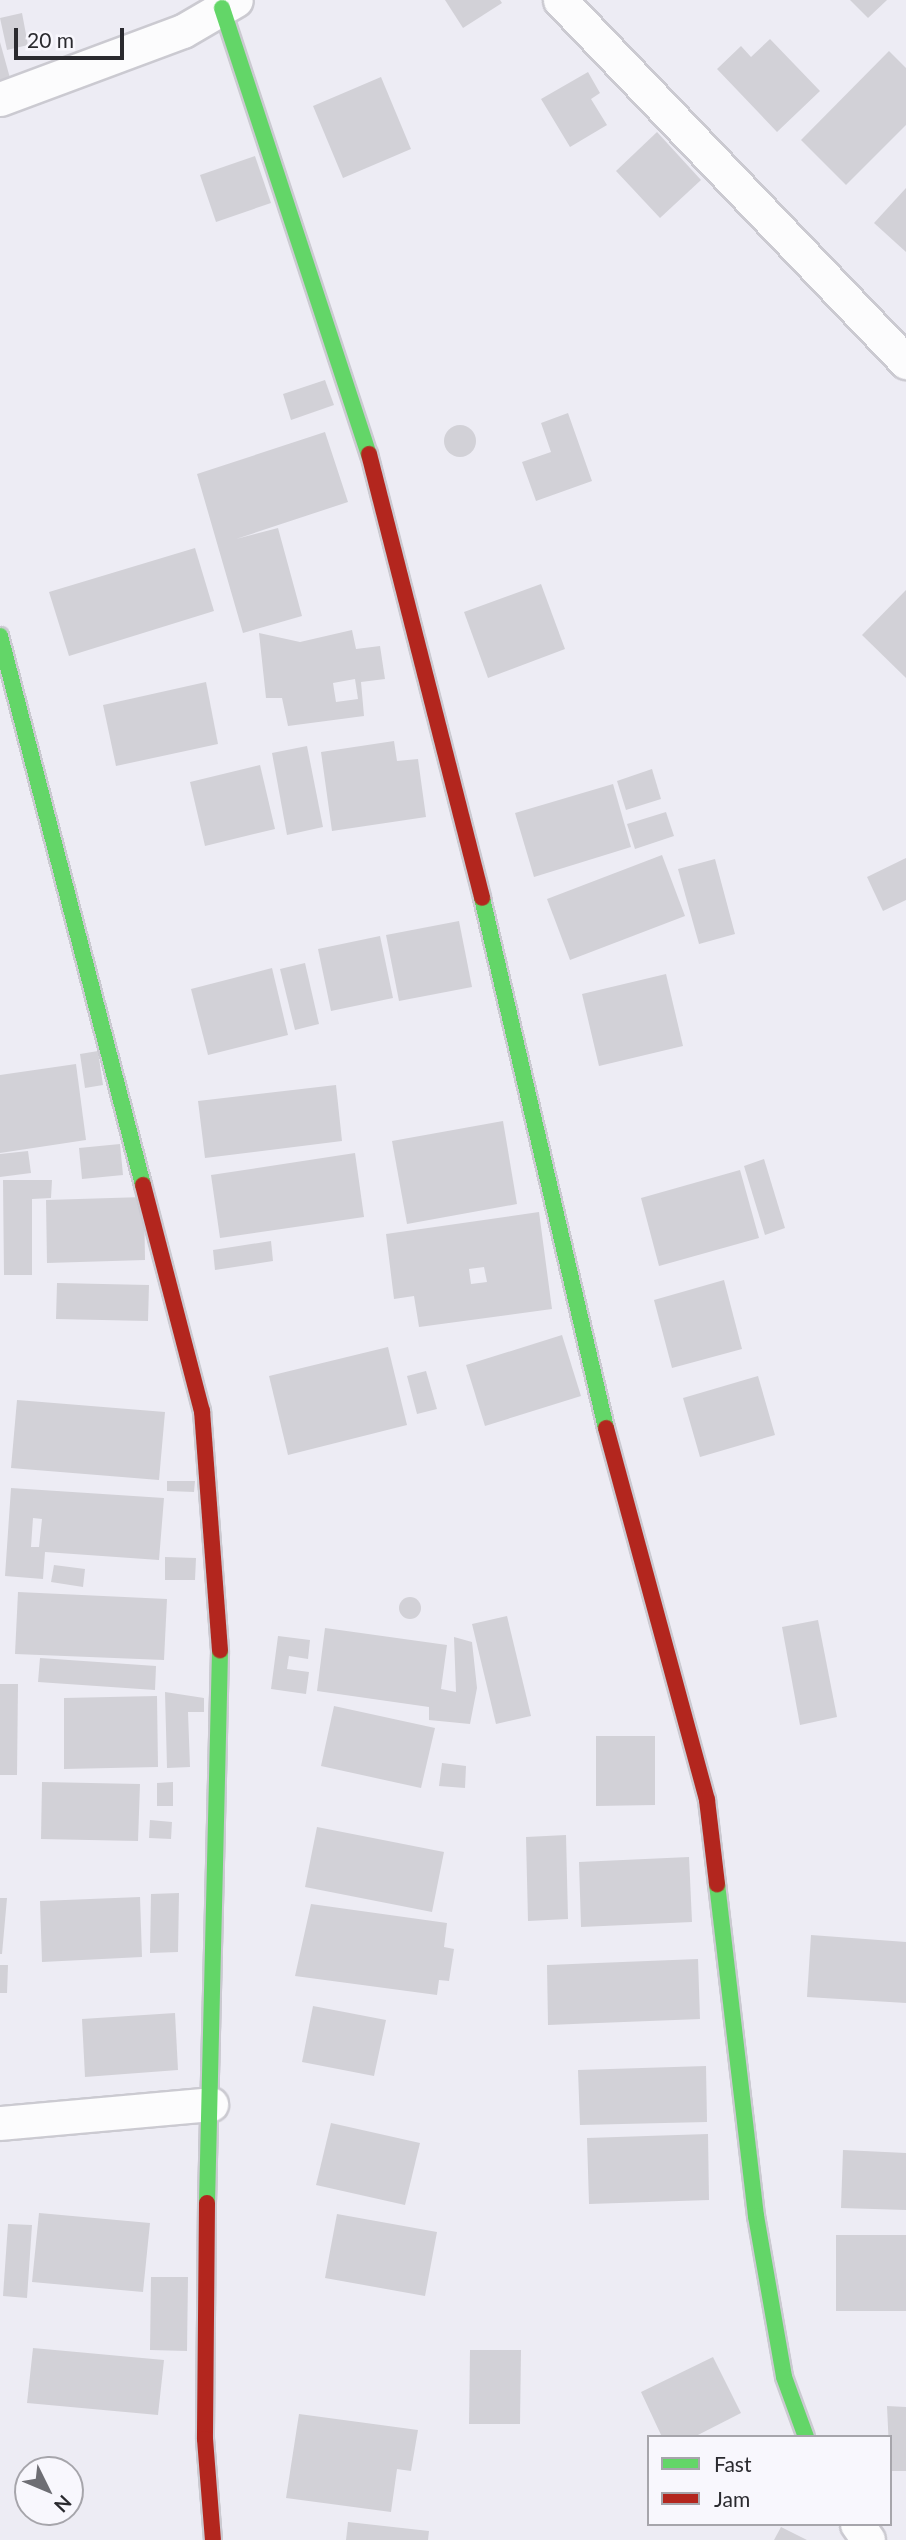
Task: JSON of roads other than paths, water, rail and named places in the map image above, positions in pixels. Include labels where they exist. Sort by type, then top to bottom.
[{"type":"street","points":[[567,2],[906,362]]},
{"type":"street","points":[[0,99],[183,31],[229,4],[364,436],[499,966],[622,1499],[707,1800],[756,2216],[784,2378],[805,2435]]},
{"type":"street","points":[[0,636],[202,1411],[220,1654],[209,1900],[211,2104],[205,2439],[212,2540]]},
{"type":"street","points":[[0,2123],[211,2104]]}]
